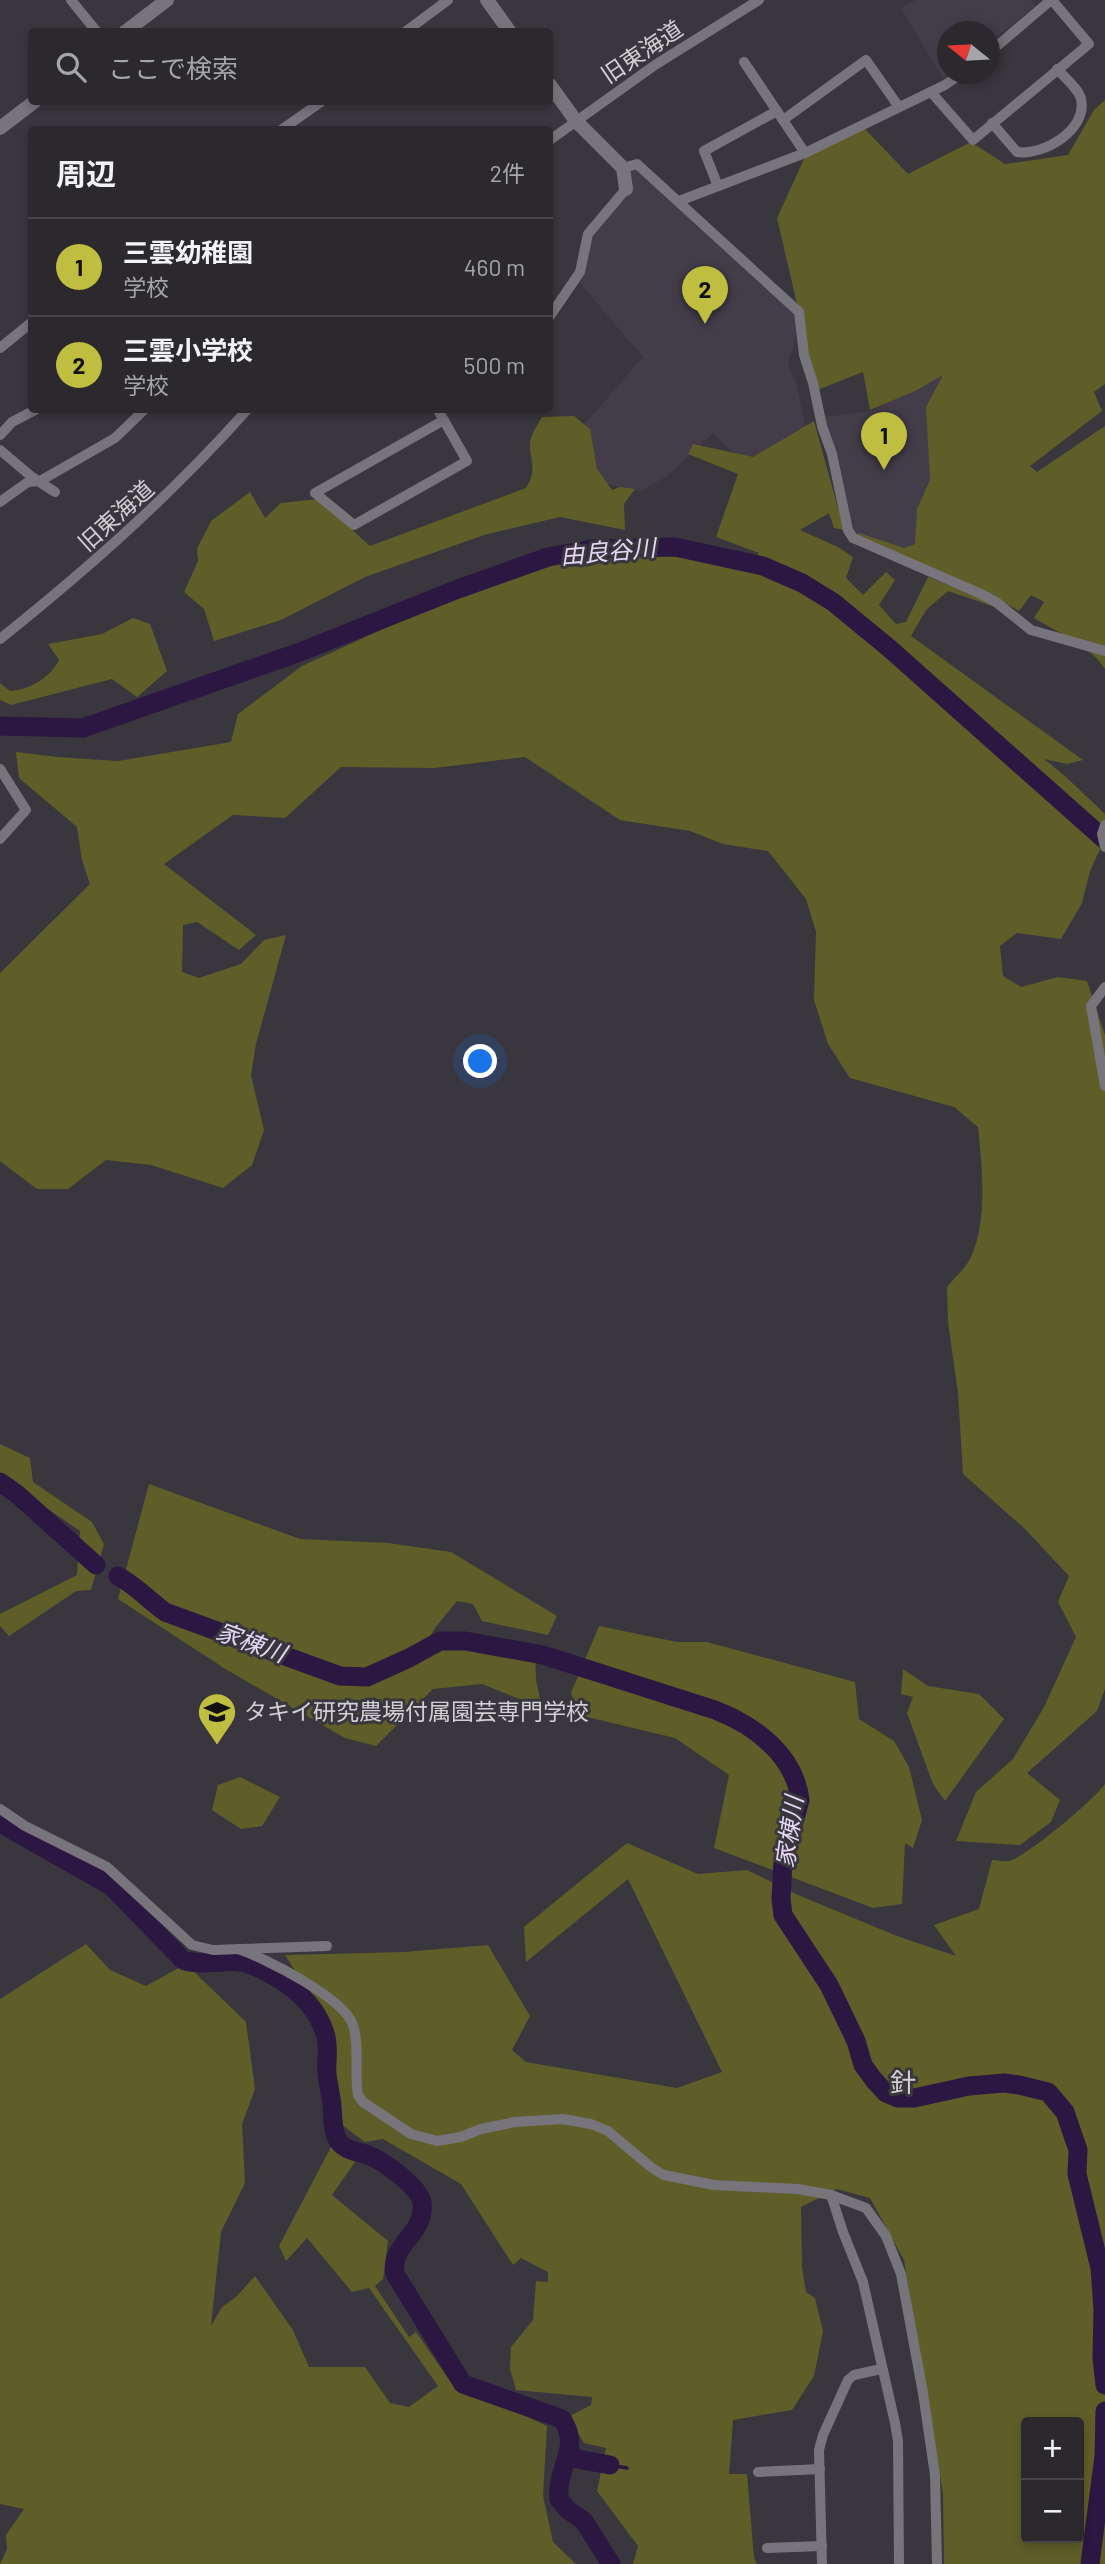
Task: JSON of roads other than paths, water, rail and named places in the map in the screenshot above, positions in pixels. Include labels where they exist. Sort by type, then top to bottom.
[{"type":"street","points":[[71,0],[94,28]]},
{"type":"street","points":[[130,28],[167,0]]},
{"type":"street","points":[[410,28],[448,0]]},
{"type":"street","points":[[487,0],[507,28]]},
{"type":"street","name":"旧東海道","points":[[553,138],[654,65],[758,0]]},
{"type":"street","points":[[931,92],[973,139],[1089,44],[1046,1],[1000,42]]},
{"type":"street","points":[[718,186],[704,151],[780,115],[866,60],[899,107]]},
{"type":"street","points":[[744,62],[805,153]]},
{"type":"street","points":[[992,123],[1012,147],[1023,153],[1045,149],[1068,132],[1081,113],[1081,96],[1057,69]]},
{"type":"street","points":[[679,201],[805,153],[944,84]]},
{"type":"street","points":[[553,89],[576,121],[623,167],[626,189],[588,234],[579,272],[553,311]]},
{"type":"street","points":[[0,128],[30,105]]},
{"type":"street","points":[[287,126],[317,105]]},
{"type":"street","points":[[623,167],[637,164],[799,312],[804,355],[813,383],[821,426],[832,454],[848,530],[853,538],[981,594],[996,602],[1031,630],[1105,650]]},
{"type":"street","points":[[0,348],[28,325]]},
{"type":"street","points":[[0,435],[12,422],[29,413]]},
{"type":"street","points":[[0,502],[28,482],[40,481],[115,438],[142,413]]},
{"type":"street","name":"旧東海道","points":[[0,639],[72,581],[173,489],[244,413]]},
{"type":"street","points":[[440,413],[444,420],[467,461],[354,525],[315,493],[444,420]]},
{"type":"street","points":[[0,450],[55,492]]},
{"type":"street","points":[[0,769],[26,810],[0,839]]},
{"type":"street","points":[[1105,825],[1102,834],[1105,847]]},
{"type":"street","points":[[1105,987],[1091,1006],[1105,1086]]},
{"type":"street","points":[[0,1809],[25,1826],[107,1867],[192,1945],[213,1950],[327,1946]]},
{"type":"street","points":[[237,1949],[323,1994],[347,2013],[355,2035],[358,2095],[363,2102],[411,2134],[437,2141],[515,2122],[563,2119],[591,2124],[608,2131],[664,2175],[714,2185],[798,2189],[831,2195],[866,2208],[875,2218],[893,2250],[901,2274],[935,2475],[937,2564]]},
{"type":"street","points":[[831,2195],[863,2283],[898,2441],[899,2564]]},
{"type":"street","points":[[822,2564],[819,2450],[822,2435],[848,2380],[854,2375],[881,2369]]},
{"type":"street","points":[[758,2472],[820,2469]]},
{"type":"street","points":[[767,2548],[822,2546]]},
{"type":"waterway","name":"由良谷川","points":[[0,726],[83,728],[300,652],[458,589],[548,557],[592,549],[675,547],[763,566],[802,583],[833,602],[889,648],[1105,840]]},
{"type":"waterway","name":"家棟川","points":[[0,1482],[96,1565]]},
{"type":"waterway","name":"家棟川","points":[[118,1576],[165,1612],[340,1676],[367,1677],[440,1641],[465,1641],[543,1655],[715,1710],[758,1733],[790,1769],[800,1800],[783,1862],[783,1915],[829,1985],[856,2041],[863,2065],[874,2080],[886,2093],[898,2098],[914,2098],[969,2086],[1004,2083],[1019,2085],[1048,2092],[1065,2112],[1078,2150],[1077,2174],[1100,2268],[1105,2385]]},
{"type":"waterway","points":[[0,1823],[111,1886],[183,1960],[252,1965],[287,1984],[307,2002],[322,2024],[326,2037],[333,2124],[339,2142],[391,2168],[415,2189],[422,2203],[419,2223],[397,2255],[395,2274],[463,2384],[562,2419],[570,2439],[561,2476],[559,2499],[568,2510],[584,2521],[611,2564]]},
{"type":"waterway","name":"家棟川","points":[[1090,2564],[1104,2456],[1105,2411]]},
{"type":"waterway","points":[[568,2453],[577,2459],[610,2465]]},
{"type":"waterway","points":[[610,2465],[627,2468]]},
{"type":"place","name":"三雲小学校","points":[[705,324]]},
{"type":"place","name":"三雲幼稚園","points":[[884,470]]},
{"type":"place","name":"タキイ研究農場付属園芸専門学校","points":[[217,1746]]},
{"type":"district","name":"針","points":[[903,2083]]}]
